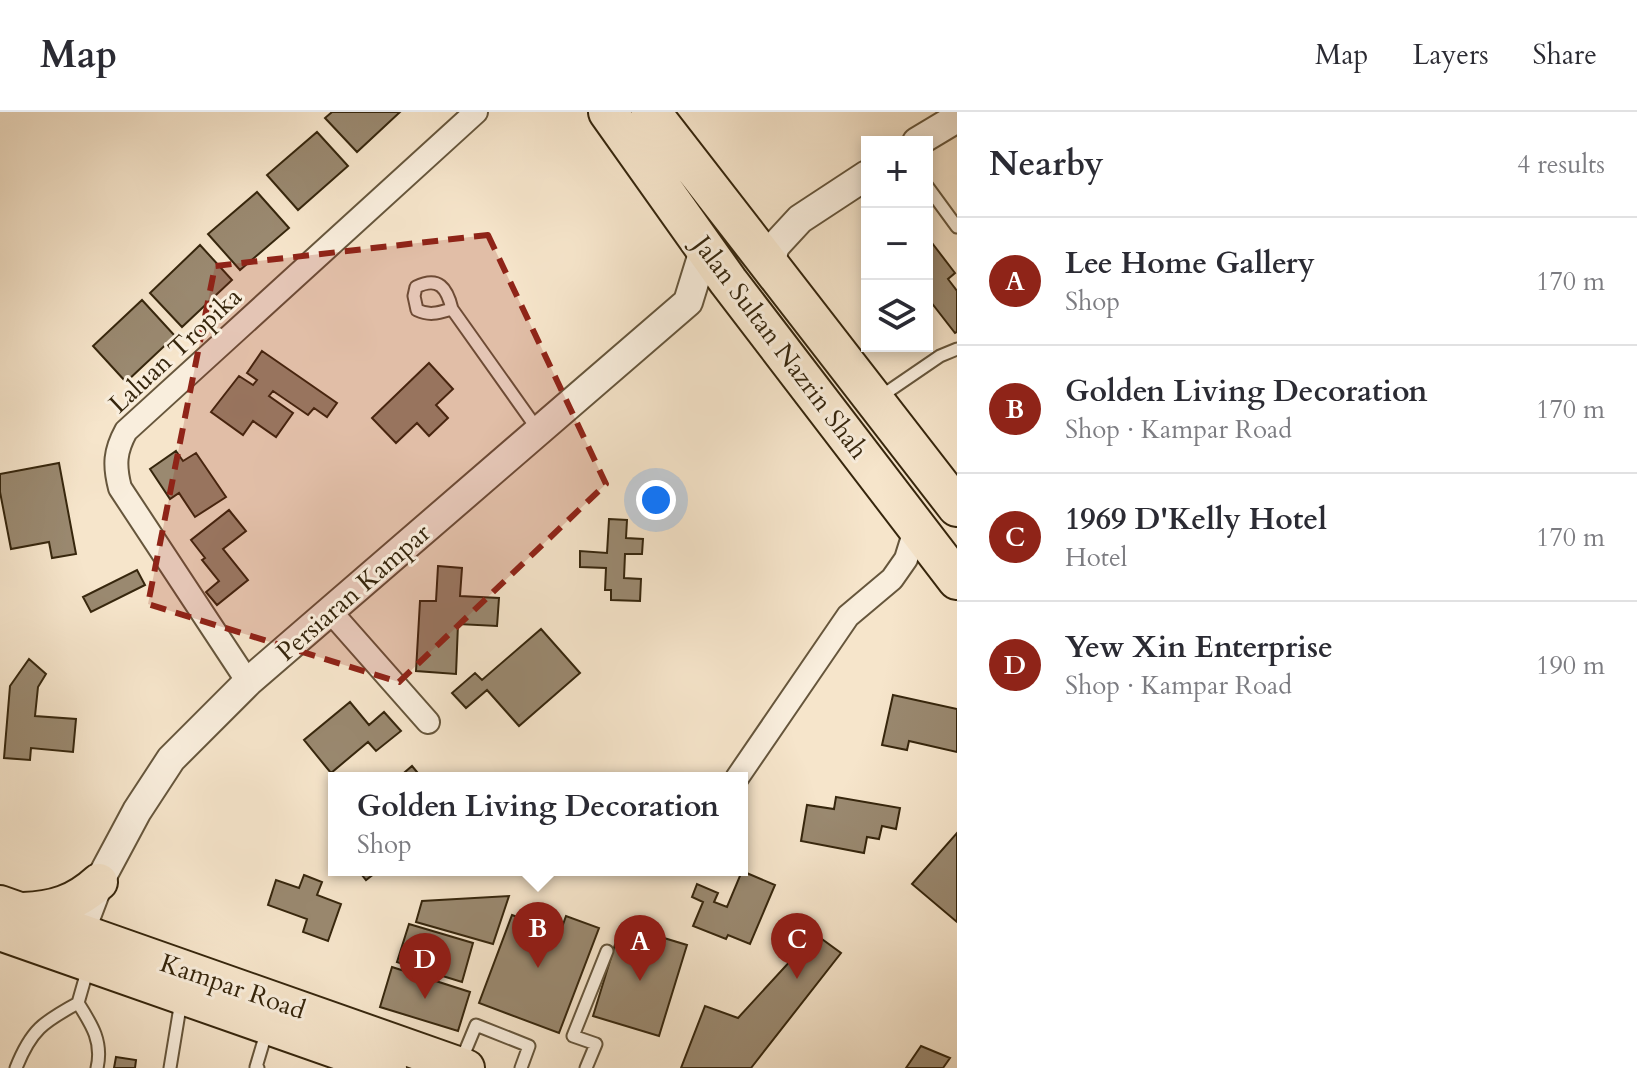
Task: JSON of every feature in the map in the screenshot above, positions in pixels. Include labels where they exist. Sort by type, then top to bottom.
[{"type":"highway","name":"Jalan Sultan Nazrin Shah","points":[[608,112],[747,306],[957,580]]},
{"type":"highway","name":"Jalan Sultan Nazrin Shah","points":[[651,112],[957,507]]},
{"type":"main road","points":[[11,922],[70,903],[99,882],[104,908],[111,922],[105,955]]},
{"type":"main road","name":"Kampar Road","points":[[11,922],[105,955],[463,1067]]},
{"type":"main road","name":"Kampar Road","points":[[105,955],[182,996],[269,1026],[335,1054],[388,1068]]},
{"type":"street","name":"Laluan Tropika","points":[[248,682],[120,488],[115,467],[118,446],[126,431],[476,112]]},
{"type":"street","points":[[927,136],[957,118]]},
{"type":"street","points":[[770,264],[775,246],[800,219],[861,179]]},
{"type":"street","points":[[737,221],[764,225],[800,219]]},
{"type":"street","points":[[688,302],[705,247]]},
{"type":"street","points":[[688,302],[718,297],[747,306]]},
{"type":"street","name":"Persiaran Kampar","points":[[105,955],[99,882],[137,811],[171,759],[248,682],[688,302]]},
{"type":"street","points":[[741,772],[848,616],[892,579],[906,559],[916,527]]},
{"type":"street","points":[[330,611],[428,722]]},
{"type":"lane","points":[[933,194],[957,227]]},
{"type":"lane","points":[[452,309],[426,314],[410,308],[416,287],[426,282],[439,283],[447,291],[452,309],[538,431]]},
{"type":"lane","points":[[875,400],[940,356],[957,349]]},
{"type":"lane","points":[[586,1068],[596,1044],[573,1036],[607,951]]},
{"type":"lane","points":[[16,1068],[28,1040],[45,1020],[78,1003],[105,955]]},
{"type":"lane","points":[[170,1068],[182,996]]},
{"type":"lane","points":[[78,1003],[93,1026],[101,1052],[97,1068]]},
{"type":"lane","points":[[463,1067],[476,1025],[529,1046],[521,1068]]},
{"type":"lane","points":[[258,1068],[269,1026]]},
{"type":"highlighted area","points":[[488,235],[606,484],[399,682],[148,604],[215,266]]},
{"type":"building","points":[[332,112],[400,112],[357,152],[325,118]]},
{"type":"building","points":[[317,132],[348,166],[298,210],[267,175]]},
{"type":"building","points":[[257,192],[289,228],[240,270],[208,234]]},
{"type":"building","points":[[933,244],[955,273],[948,279],[957,291],[955,333],[933,305]]},
{"type":"building","points":[[200,245],[232,280],[182,327],[150,293]]},
{"type":"building","points":[[142,300],[175,336],[126,382],[93,346]]},
{"type":"building","points":[[262,351],[337,403],[327,417],[314,408],[308,415],[273,391],[269,396],[293,413],[276,437],[253,421],[243,435],[211,412],[239,376],[253,385],[257,380],[247,373]]},
{"type":"building","points":[[429,363],[453,389],[436,405],[448,418],[429,436],[417,423],[396,443],[372,418]]},
{"type":"building","points":[[176,451],[183,461],[196,453],[226,497],[195,517],[179,493],[170,499],[150,469]]},
{"type":"building","points":[[59,463],[76,554],[52,558],[49,542],[11,549],[0,492],[0,474]]},
{"type":"building","points":[[229,510],[246,531],[223,549],[248,580],[217,605],[206,592],[219,581],[191,540]]},
{"type":"building","points":[[609,519],[627,520],[626,538],[643,539],[642,554],[625,554],[624,578],[641,579],[640,601],[611,600],[611,590],[605,590],[606,568],[580,567],[580,551],[607,553]]},
{"type":"building","points":[[438,566],[462,568],[460,596],[499,598],[497,626],[458,624],[456,674],[416,671],[420,601],[436,601]]},
{"type":"building","points":[[137,570],[145,585],[91,612],[83,597]]},
{"type":"building","points":[[541,629],[580,673],[519,726],[487,690],[466,708],[452,693],[475,673],[482,680]]},
{"type":"building","points":[[29,659],[46,674],[38,687],[35,716],[76,719],[73,752],[31,748],[30,760],[4,758],[10,686]]},
{"type":"building","points":[[893,695],[957,709],[957,752],[909,741],[907,750],[882,745]]},
{"type":"building","points":[[350,702],[369,725],[384,712],[401,731],[376,751],[368,742],[332,772],[304,740]]},
{"type":"building","points":[[836,797],[900,808],[896,829],[882,826],[879,839],[867,837],[864,853],[801,841],[807,805],[834,809]]},
{"type":"building","points":[[957,833],[957,922],[912,884]]},
{"type":"building","points":[[748,874],[775,885],[750,944],[728,935],[726,939],[693,926],[703,902],[692,897],[697,884],[718,893],[714,902],[727,907],[740,876]]},
{"type":"building","points":[[304,875],[322,882],[317,895],[341,904],[328,941],[303,932],[307,919],[268,905],[276,880],[299,888]]},
{"type":"building","points":[[509,896],[493,944],[416,922],[422,901]]},
{"type":"building","points":[[512,915],[560,933],[566,916],[599,928],[559,1033],[479,1003]]},
{"type":"building","points":[[409,924],[473,943],[462,982],[397,962]]},
{"type":"building","points":[[621,925],[687,945],[659,1036],[593,1016]]},
{"type":"building","points":[[815,934],[841,953],[751,1068],[681,1068],[705,1006],[738,1018]]},
{"type":"building","points":[[392,967],[470,992],[458,1031],[380,1007]]},
{"type":"building","points":[[921,1046],[950,1058],[943,1068],[906,1068]]},
{"type":"building","points":[[116,1057],[136,1060],[135,1068],[114,1068]]},
{"type":"place","name":"Golden Living Decoration","points":[[538,968]]},
{"type":"place","name":"1969 D'Kelly Hotel","points":[[797,979]]},
{"type":"place","name":"Lee Home Gallery","points":[[640,981]]},
{"type":"place","name":"Yew Xin Enterprise","points":[[425,999]]}]
